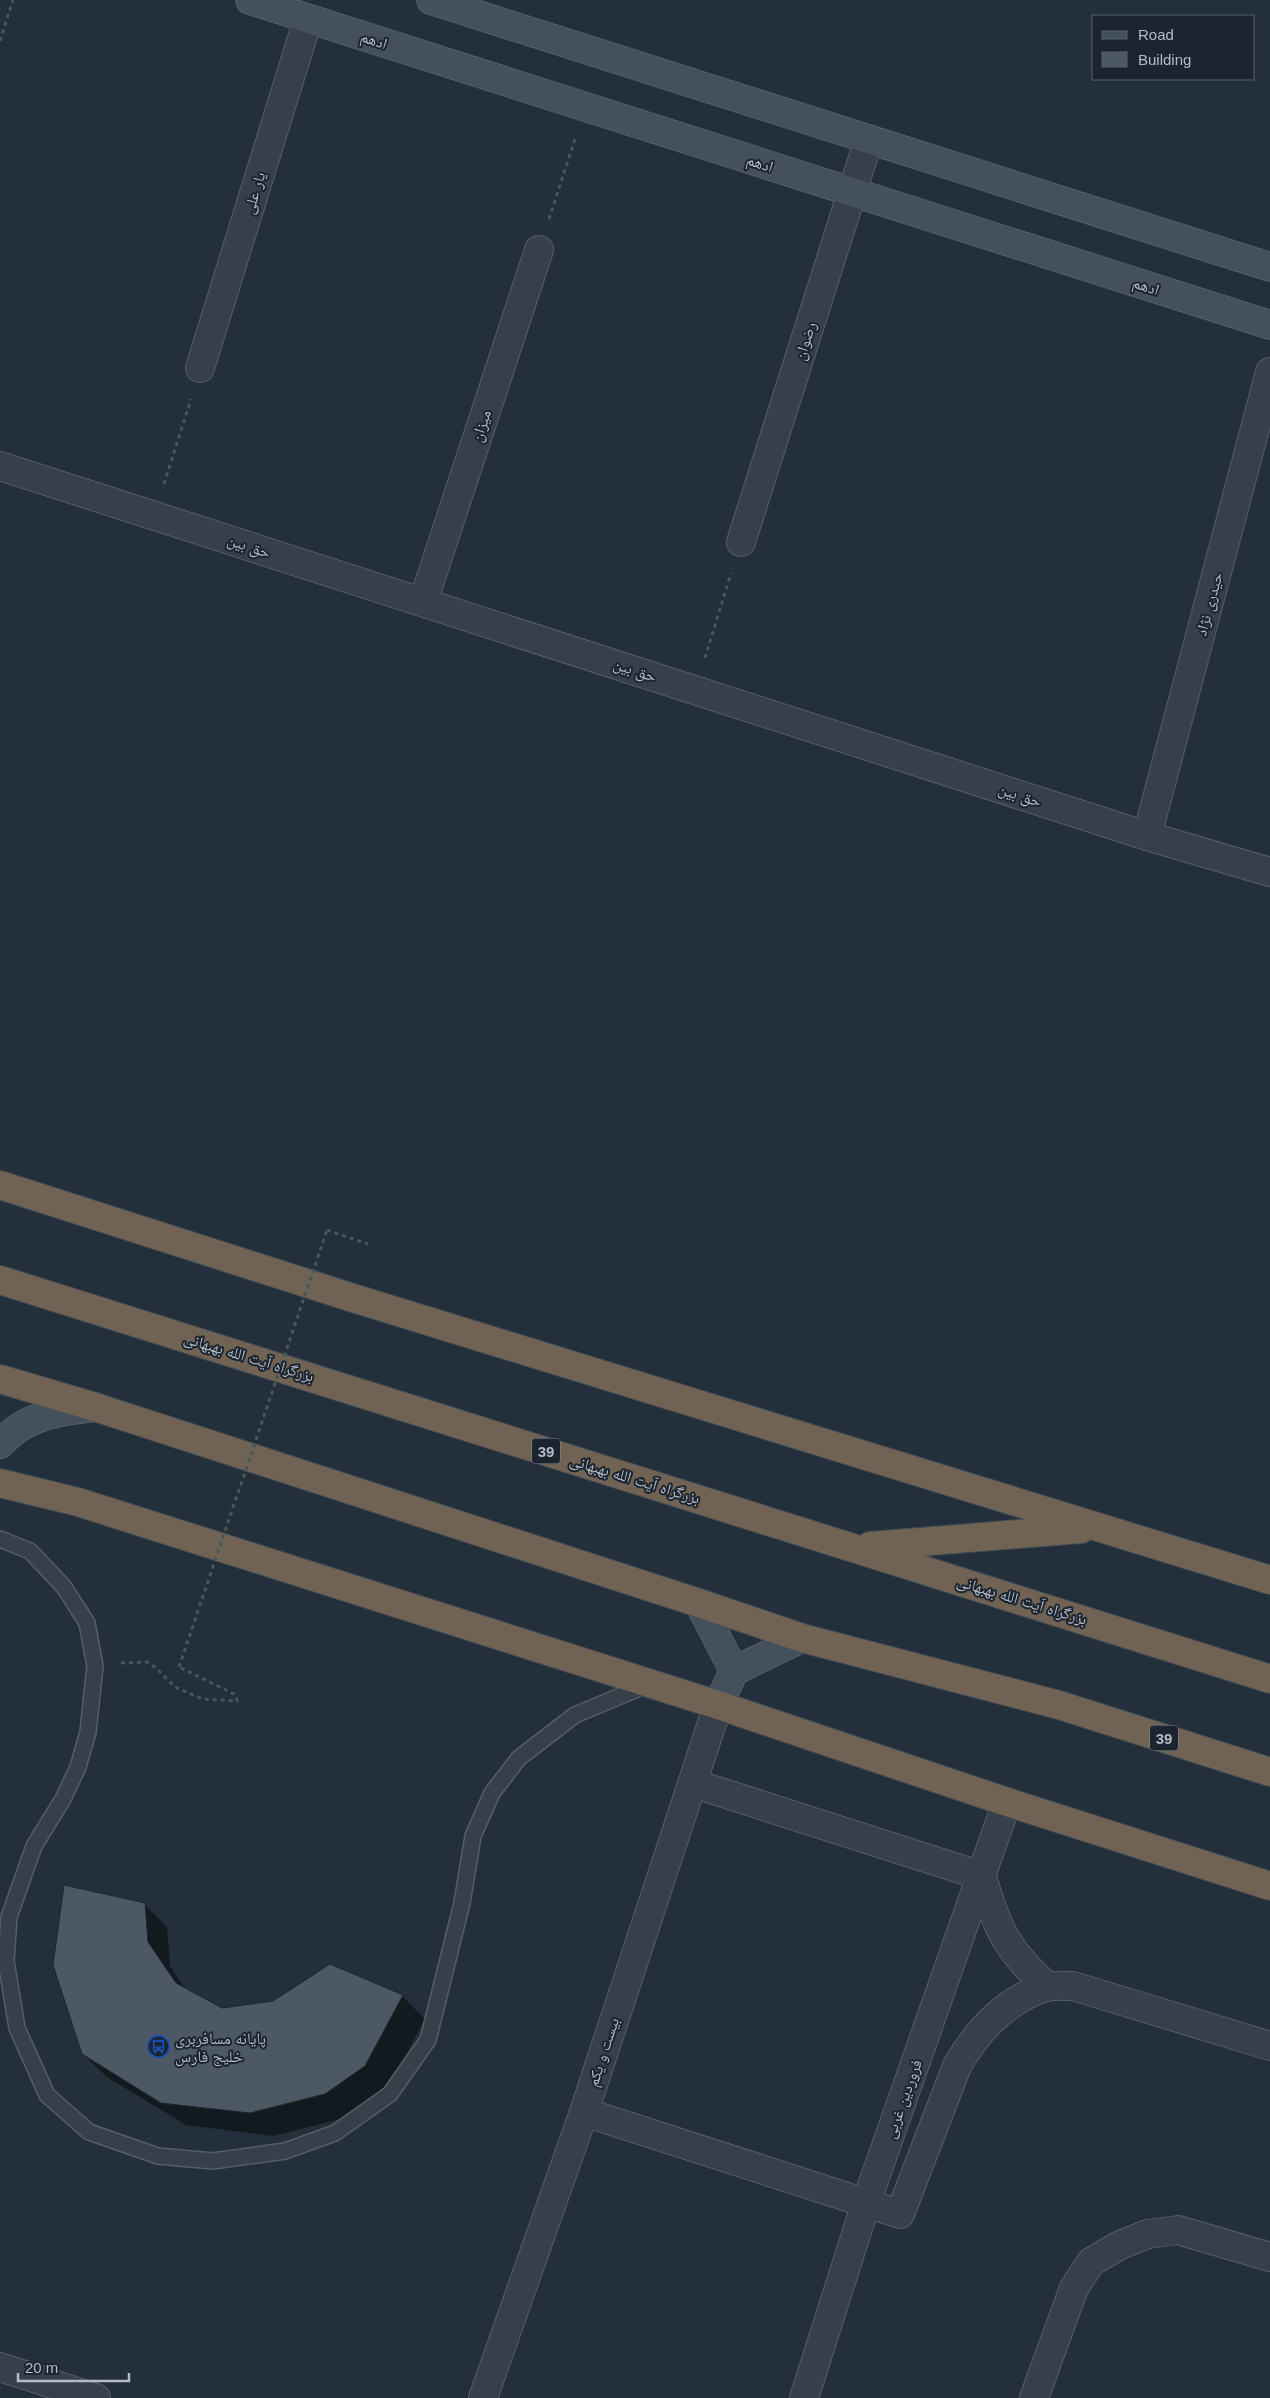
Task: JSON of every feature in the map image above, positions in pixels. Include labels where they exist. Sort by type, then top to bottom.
[{"type":"highway","points":[[0,1185],[363,1301],[1095,1528],[1270,1580]]},
{"type":"highway","name":"بزرگراه آیت الله بهبهانی","points":[[0,1280],[1270,1678]]},
{"type":"highway","name":"39","points":[[0,1379],[95,1407],[700,1603],[802,1638],[1059,1705],[1270,1772]]},
{"type":"highway","points":[[0,1482],[78,1502],[718,1705],[1007,1802],[1270,1886]]},
{"type":"highway","points":[[855,1547],[1095,1528]]},
{"type":"street","name":"ادهم","points":[[250,0],[1270,325]]},
{"type":"street","points":[[431,0],[1270,267]]},
{"type":"street","name":"یار علی","points":[[200,368],[308,19]]},
{"type":"street","name":"رضوان","points":[[741,542],[868,139]]},
{"type":"street","name":"میزان","points":[[423,602],[539,250]]},
{"type":"street","name":"حیدری نژاد","points":[[1148,836],[1270,372]]},
{"type":"street","name":"حق بین","points":[[0,466],[1148,836],[1270,872]]},
{"type":"street","points":[[0,1444],[29,1422],[49,1413],[95,1407]]},
{"type":"street","points":[[700,1603],[734,1670]]},
{"type":"street","points":[[718,1705],[734,1670],[802,1638]]},
{"type":"street","name":"بیست و یکم","points":[[483,2398],[584,2112],[718,1705]]},
{"type":"street","points":[[692,1783],[982,1876],[993,1915],[1006,1942],[1024,1966],[1048,1987]]},
{"type":"street","name":"فروردین غربی","points":[[809,2397],[866,2203],[1007,1802]]},
{"type":"street","points":[[584,2112],[900,2214],[957,2066],[970,2044],[1003,2010],[1024,1997],[1048,1987],[1073,1986],[1270,2046]]},
{"type":"street","points":[[1034,2398],[1074,2288],[1091,2262],[1120,2245],[1148,2234],[1178,2230],[1270,2257]]},
{"type":"street","points":[[0,2367],[96,2398]]},
{"type":"lane","points":[[0,1539],[30,1551],[64,1587],[87,1623],[94,1666],[88,1732],[78,1767],[63,1799],[34,1846],[9,1917],[6,1961],[17,2028],[47,2095],[89,2132],[158,2156],[213,2162],[285,2151],[335,2133],[390,2094],[428,2040],[462,1903],[473,1836],[492,1793],[519,1758],[575,1716],[650,1684]]},
{"type":"path","points":[[0,41],[13,0]]},
{"type":"path","points":[[539,250],[586,108]]},
{"type":"path","points":[[154,516],[200,368]]},
{"type":"path","points":[[695,690],[741,542]]},
{"type":"path","points":[[93,1658],[115,1663],[147,1662],[155,1667],[175,1687],[189,1694],[202,1699],[237,1701],[236,1695],[232,1692],[179,1667],[328,1230],[368,1244]]},
{"type":"building","points":[[64,1885],[145,1903],[148,1942],[176,1983],[222,2008],[273,2001],[330,1964],[403,1995],[365,2066],[325,2094],[250,2113],[161,2103],[82,2054],[53,1965]]},
{"type":"place","name":"پایانه مسافربری خلیج فارس","points":[[159,2047]]}]
